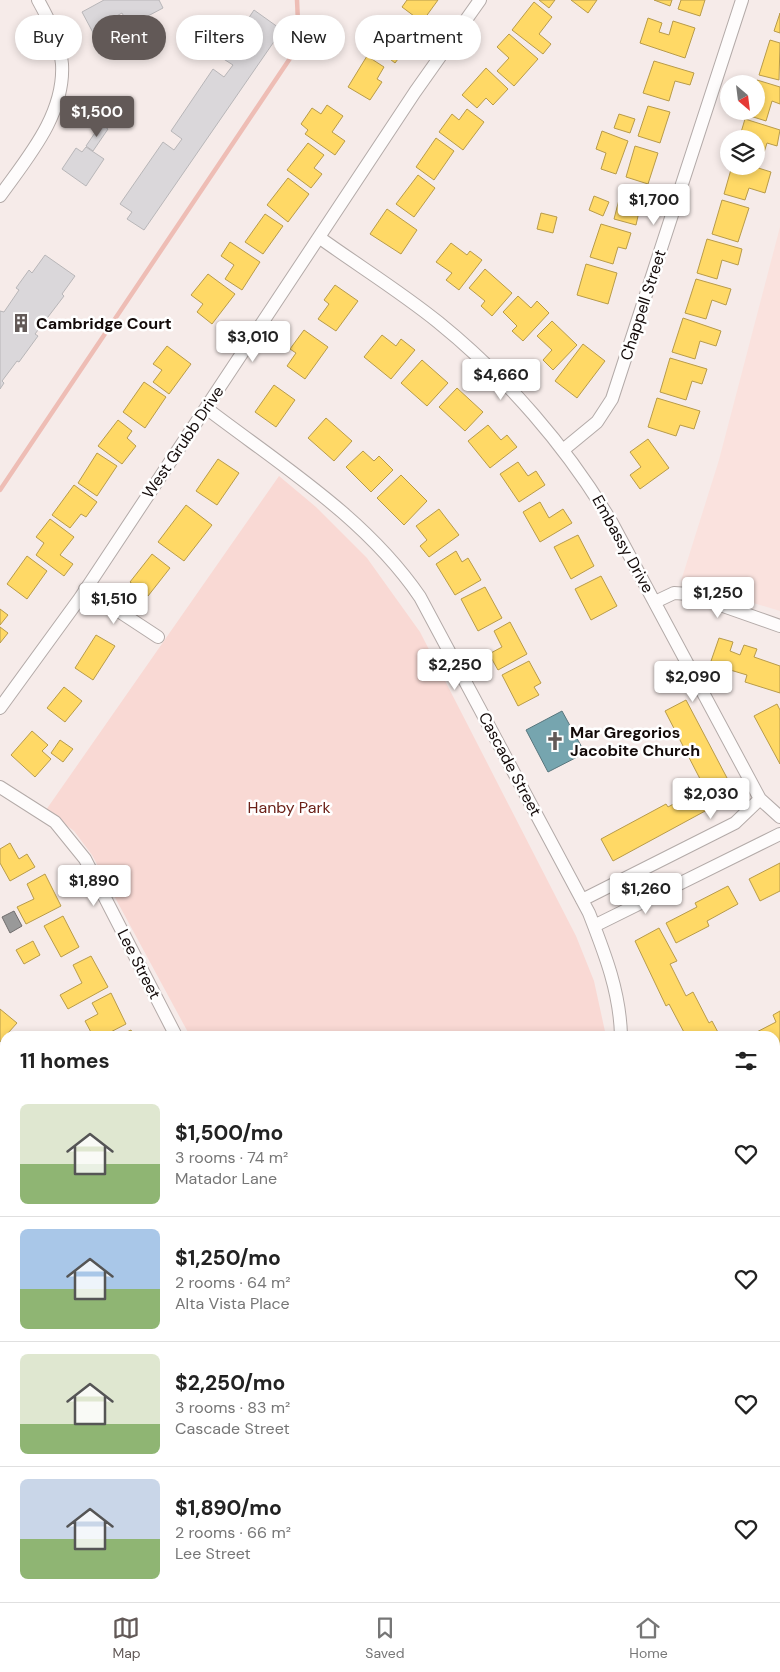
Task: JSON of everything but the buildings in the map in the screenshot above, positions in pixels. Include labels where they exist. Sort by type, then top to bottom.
[{"type":"street","points":[[0,196],[41,137],[56,108],[60,88],[62,65],[59,50],[53,29],[38,0]]},
{"type":"street","name":"West Grubb Drive","points":[[0,708],[85,589],[320,238],[415,92],[480,0]]},
{"type":"street","name":"Chappell Street","points":[[563,450],[597,422],[612,399],[742,0]]},
{"type":"street","name":"Embassy Drive","points":[[320,238],[438,321],[484,364],[563,450],[593,491],[655,602],[760,799],[780,817]]},
{"type":"street","name":"Cascade Street","points":[[206,408],[345,514],[376,542],[402,571],[424,603],[594,926],[607,959],[620,1007],[621,1031]]},
{"type":"street","points":[[85,589],[158,637]]},
{"type":"street","points":[[655,602],[674,594],[688,594],[780,626]]},
{"type":"street","name":"Lee Street","points":[[0,787],[55,822],[85,859],[173,1031]]},
{"type":"street","points":[[582,900],[735,823],[760,799]]},
{"type":"street","points":[[594,926],[780,834]]},
{"type":"shaded area","points":[[780,227],[780,611],[681,581],[719,460]]},
{"type":"green space","name":"Hanby Park","points":[[279,476],[316,507],[367,558],[420,632],[576,936],[594,981],[605,1031],[187,1031],[92,855],[74,831],[46,810]]},
{"type":"waterway","points":[[0,490],[299,45],[297,0]]},
{"type":"place","name":"Cambridge Court","points":[[21,323]]},
{"type":"place","name":"Mar Gregorios Jacobite Church","points":[[555,741]]}]
